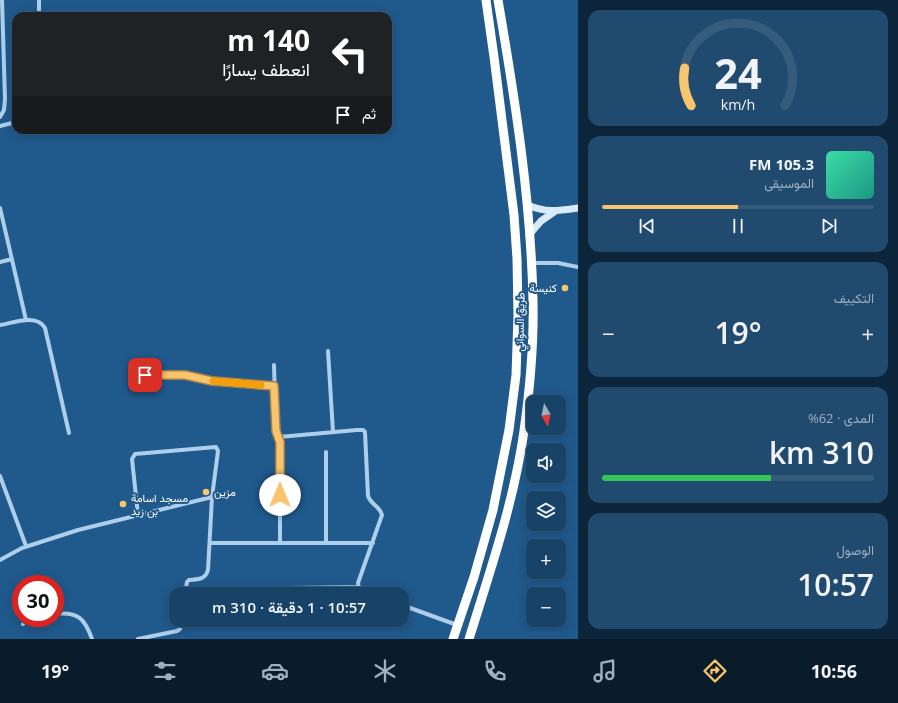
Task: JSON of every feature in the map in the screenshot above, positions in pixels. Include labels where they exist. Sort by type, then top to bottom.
[{"type":"highway","name":"طريق السواني","points":[[453,639],[474,577],[493,510],[510,422],[516,375],[518,259],[514,215],[486,0]]},
{"type":"highway","name":"طريق السواني","points":[[468,639],[515,480],[524,432],[533,329],[533,300],[527,205],[507,55],[498,0]]},
{"type":"main road","points":[[527,205],[540,210],[554,212],[578,208]]},
{"type":"main road","points":[[529,235],[541,221],[554,212]]},
{"type":"street","points":[[0,118],[4,110],[5,99],[2,0]]},
{"type":"street","points":[[39,0],[39,12]]},
{"type":"street","points":[[0,126],[12,123]]},
{"type":"street","points":[[0,208],[2,224],[12,259],[26,320]]},
{"type":"street","points":[[0,262],[12,259]]},
{"type":"street","points":[[531,263],[558,263],[578,267]]},
{"type":"street","points":[[0,325],[26,320],[40,321],[45,328],[69,433]]},
{"type":"street","points":[[328,351],[333,432]]},
{"type":"street","points":[[274,364],[276,431],[280,437],[280,542]]},
{"type":"street","points":[[145,375],[185,375],[212,381],[274,386]]},
{"type":"street","points":[[280,437],[360,430],[365,432],[368,496],[371,503],[381,510],[382,515],[358,583],[359,587]]},
{"type":"street","points":[[138,515],[132,459],[135,454],[216,447],[218,450],[212,497],[207,574],[202,579],[189,580],[186,587]]},
{"type":"street","points":[[326,452],[326,543]]},
{"type":"street","points":[[0,476],[26,546]]},
{"type":"street","points":[[0,560],[26,546],[78,530],[212,497]]},
{"type":"street","points":[[210,543],[373,543]]},
{"type":"street","points":[[409,608],[457,625]]},
{"type":"street","points":[[64,614],[72,614],[84,621],[92,639]]},
{"type":"street","points":[[138,639],[162,637],[177,631],[180,627]]},
{"type":"slow traffic","points":[[213,381],[261,385]]},
{"type":"place","name":"كنيسة","points":[[565,288]]},
{"type":"place","name":"مزين","points":[[206,492]]},
{"type":"place","name":"مسجد اسامة بن زيد","points":[[123,504]]},
{"type":"route","points":[[145,375],[185,375],[212,381],[274,386],[276,431],[280,437],[280,495]]}]
